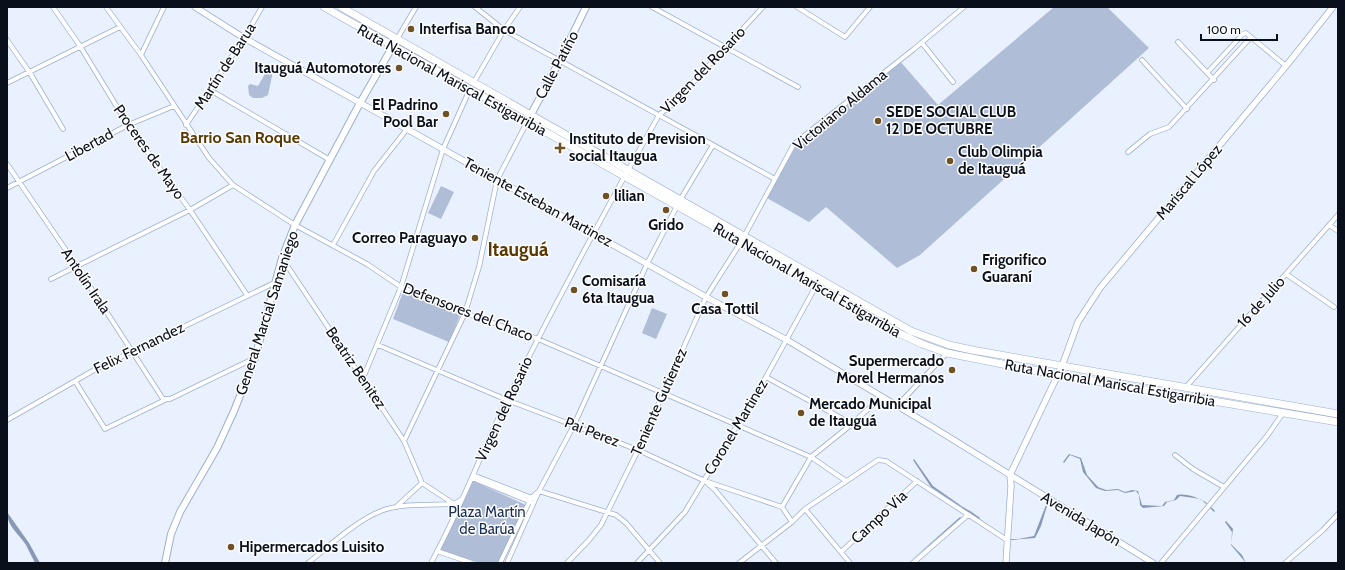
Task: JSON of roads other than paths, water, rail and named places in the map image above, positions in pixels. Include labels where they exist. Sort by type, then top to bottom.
[{"type":"highway","name":"Ruta Nacional Mariscal Estigarribia","points":[[324,7],[392,46],[472,85]]},
{"type":"highway","name":"Ruta Nacional Mariscal Estigarribia","points":[[341,7],[625,174],[742,239],[820,280],[895,324],[927,338],[972,350],[1338,414]]},
{"type":"highway","name":"Ruta Nacional Mariscal Estigarribia","points":[[742,239],[816,287],[898,334],[947,353],[1058,375],[1338,422]]},
{"type":"main road","name":"Calle Patiño","points":[[528,118],[560,60],[586,7]]},
{"type":"main road","name":"General Marcial Samaniego","points":[[165,563],[171,534],[180,512],[217,448],[234,411],[255,358],[274,283],[295,225],[360,103],[397,39]]},
{"type":"street","name":"Proceres de Mayo","points":[[53,7],[80,46],[128,125],[190,210],[247,295]]},
{"type":"street","name":"Defensores del Chaco","points":[[106,7],[141,54],[209,158],[233,185],[295,225],[384,275],[401,288],[465,314],[538,339],[736,426],[811,457],[846,481]]},
{"type":"street","points":[[141,54],[164,7]]},
{"type":"street","name":"Teniente Esteban Martinez","points":[[195,7],[244,38],[706,297],[787,340],[1010,475]]},
{"type":"street","name":"Martín de Barua","points":[[186,125],[244,38],[262,7]]},
{"type":"street","points":[[397,39],[416,7]]},
{"type":"street","points":[[475,7],[504,30],[775,179]]},
{"type":"street","points":[[363,378],[401,288],[443,149],[472,85],[504,30],[520,7]]},
{"type":"street","points":[[652,7],[798,87]]},
{"type":"street","name":"Virgen del Rosario","points":[[431,563],[473,476],[507,400],[592,232],[659,115],[674,103],[763,7]]},
{"type":"street","points":[[797,7],[845,37],[870,7]]},
{"type":"street","name":"Victoriano Aldama","points":[[742,239],[794,144],[922,43],[964,7]]},
{"type":"street","name":"Mariscal López","points":[[1010,475],[1062,366],[1078,322],[1100,288],[1286,66],[1333,7]]},
{"type":"street","points":[[7,83],[30,73],[120,26]]},
{"type":"street","points":[[1206,73],[1243,34],[1246,33],[1286,66]]},
{"type":"street","points":[[1128,152],[1150,134],[1169,127],[1214,80],[1251,37]]},
{"type":"street","points":[[7,40],[30,73],[63,129]]},
{"type":"street","points":[[1178,42],[1214,80]]},
{"type":"street","points":[[922,43],[953,82]]},
{"type":"street","points":[[1142,60],[1187,109]]},
{"type":"street","points":[[210,90],[330,160]]},
{"type":"street","name":"Libertad","points":[[7,188],[128,125],[174,106]]},
{"type":"street","points":[[404,442],[465,314],[479,267],[497,180],[528,118]]},
{"type":"street","points":[[333,245],[374,171],[407,129]]},
{"type":"street","points":[[507,563],[540,491],[574,425],[647,264],[678,203],[713,145]]},
{"type":"street","name":"Antolín Irala","points":[[7,164],[76,265],[164,399]]},
{"type":"street","points":[[50,279],[190,210],[233,185]]},
{"type":"street","name":"16 de Julio","points":[[1185,388],[1338,215]]},
{"type":"street","points":[[1329,225],[1338,231]]},
{"type":"street","name":"Teniente Gutierrez","points":[[567,563],[589,540],[601,524],[638,450],[706,297],[742,239]]},
{"type":"street","name":"Beatriz Benitez","points":[[282,258],[404,442],[422,483]]},
{"type":"street","points":[[1286,274],[1334,307]]},
{"type":"street","name":"Coronel Martinez","points":[[637,563],[685,512],[705,481],[766,377],[820,280]]},
{"type":"street","name":"Felix Fernandez","points":[[7,420],[75,381],[133,351],[274,283]]},
{"type":"street","name":"Pai Perez","points":[[378,344],[507,400],[638,450],[705,481],[715,490],[776,563]]},
{"type":"street","points":[[897,406],[947,353]]},
{"type":"street","points":[[75,381],[105,429],[164,399],[170,399],[255,358]]},
{"type":"street","points":[[766,377],[852,424]]},
{"type":"street","points":[[782,507],[811,457],[852,424],[882,397]]},
{"type":"street","points":[[1161,563],[1267,436],[1283,413]]},
{"type":"street","points":[[1175,455],[1193,469],[1224,487]]},
{"type":"street","points":[[739,563],[792,522],[805,509],[873,462],[883,460],[1007,540]]},
{"type":"street","points":[[1006,563],[1010,475]]},
{"type":"street","name":"Avenida Japón","points":[[1010,475],[1153,563]]},
{"type":"street","points":[[473,476],[536,502]]},
{"type":"street","points":[[705,481],[782,507],[792,522]]},
{"type":"street","name":"Campo Via","points":[[841,552],[917,481]]},
{"type":"street","points":[[396,507],[422,483],[454,504]]},
{"type":"street","points":[[500,563],[530,500],[540,491]]},
{"type":"street","points":[[540,491],[607,511],[626,523],[649,552],[660,563]]},
{"type":"street","points":[[308,563],[362,521],[380,511],[396,507],[454,504],[462,499]]},
{"type":"street","points":[[805,509],[850,563]]},
{"type":"street","points":[[1285,563],[1324,530],[1338,514]]},
{"type":"street","points":[[912,563],[968,515]]},
{"type":"street","points":[[437,551],[472,563]]},
{"type":"waterway","points":[[963,508],[968,511]]},
{"type":"waterway","points":[[1211,508],[1214,511]]},
{"type":"waterway","points":[[969,511],[979,518]]},
{"type":"place","name":"Interfisa Banco","points":[[411,29]]},
{"type":"place","name":"Itauguá Automotores","points":[[399,68]]},
{"type":"place","name":"El Padrino Pool Bar","points":[[446,114]]},
{"type":"place","name":"SEDE SOCIAL CLUB 12 DE OCTUBRE","points":[[878,121]]},
{"type":"place","name":"Instituto de Prevision social Itaugua","points":[[560,148]]},
{"type":"place","name":"Club Olimpia de Itauguá","points":[[950,161]]},
{"type":"place","name":"lilian","points":[[606,196]]},
{"type":"place","name":"Grido","points":[[666,210]]},
{"type":"place","name":"Correo Paraguayo","points":[[475,238]]},
{"type":"place","name":"Frigorifico Guaraní","points":[[974,269]]},
{"type":"place","name":"Comisaría 6ta Itaugua","points":[[574,290]]},
{"type":"place","name":"Casa Tottil","points":[[725,294]]},
{"type":"place","name":"Supermercado Morel Hermanos","points":[[952,370]]},
{"type":"place","name":"Mercado Municipal de Itauguá","points":[[801,413]]},
{"type":"place","name":"Hipermercados Luisito","points":[[231,547]]},
{"type":"district","name":"Barrio San Roque","points":[[240,137]]},
{"type":"district","name":"Itauguá","points":[[518,249]]},
{"type":"park label","name":"Plaza Martín de Barúa","points":[[487,520]]}]
